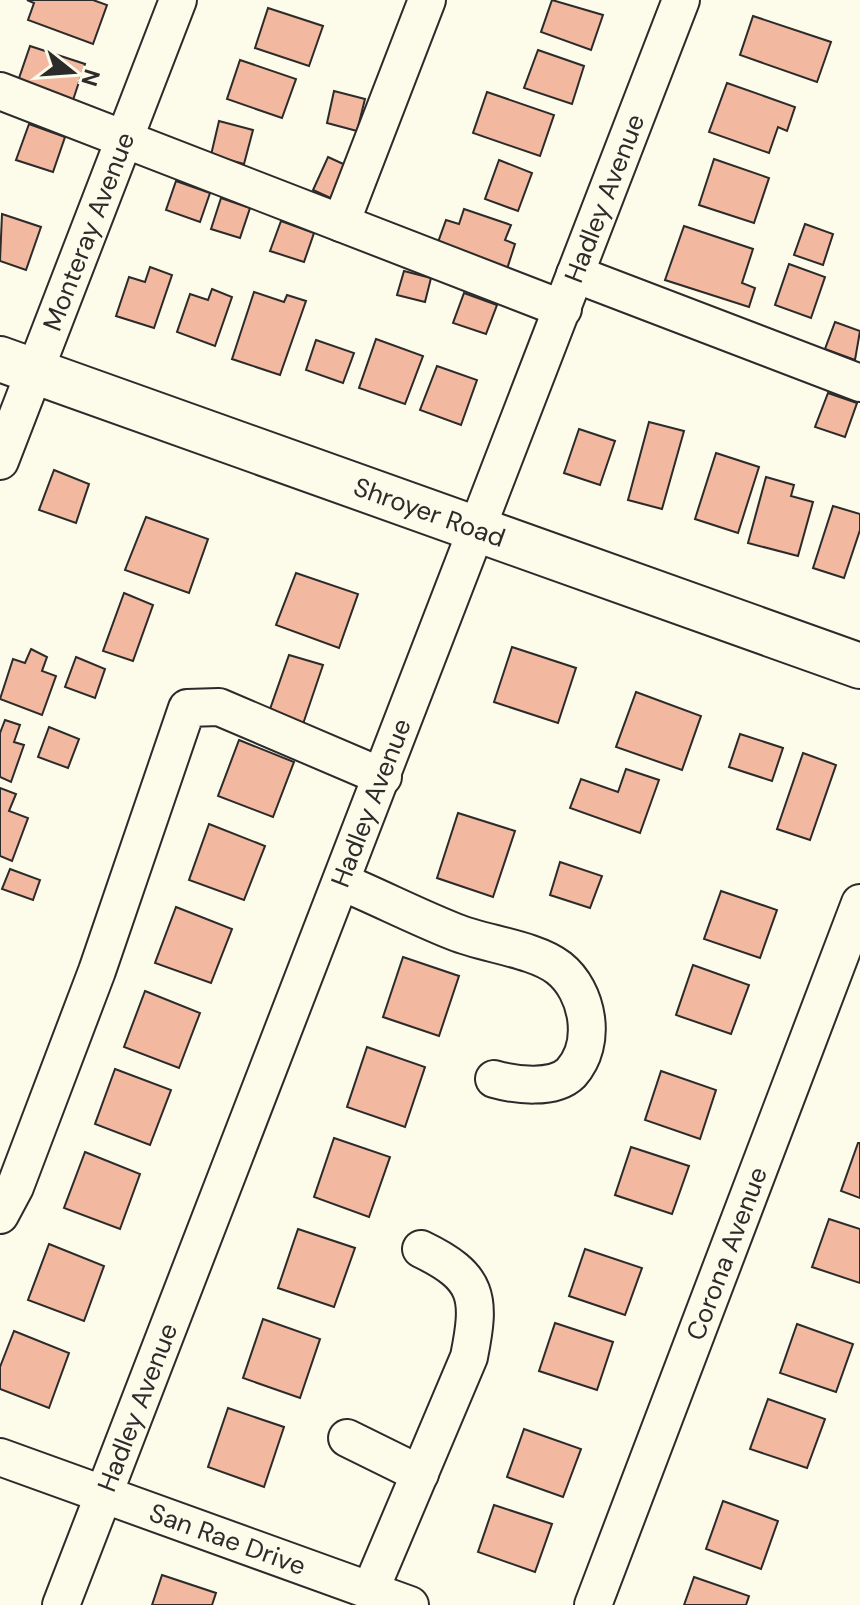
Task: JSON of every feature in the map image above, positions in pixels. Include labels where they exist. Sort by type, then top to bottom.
[{"type":"main road","name":"Shroyer Road","points":[[18,365],[860,666]]},
{"type":"street","name":"Monteray Avenue","points":[[0,461],[18,365],[124,140],[178,0]]},
{"type":"street","points":[[341,223],[427,0]]},
{"type":"street","name":"Hadley Avenue","points":[[61,1605],[681,0]]},
{"type":"street","points":[[0,91],[563,309]]},
{"type":"street","points":[[575,274],[860,383]]},
{"type":"street","points":[[0,1215],[15,1187],[97,971],[187,708],[219,707],[383,777]]},
{"type":"street","points":[[342,882],[456,933],[557,966],[577,985],[587,1032],[581,1054],[570,1074],[549,1084],[494,1079]]},
{"type":"street","name":"Corona Avenue","points":[[593,1605],[860,903]]},
{"type":"street","points":[[370,1591],[469,1357],[477,1319],[474,1291],[466,1277],[448,1262],[421,1249]]},
{"type":"street","points":[[347,1438],[420,1474]]},
{"type":"street","name":"San Rae Drive","points":[[0,1457],[410,1605]]},
{"type":"building","points":[[27,0],[93,0],[107,5],[93,44],[28,20],[34,3]]},
{"type":"building","points":[[552,0],[603,15],[591,50],[541,32]]},
{"type":"building","points":[[268,8],[323,26],[309,66],[255,48]]},
{"type":"building","points":[[753,16],[831,42],[817,82],[740,55]]},
{"type":"building","points":[[30,46],[85,64],[72,103],[17,84]]},
{"type":"building","points":[[538,50],[584,66],[572,104],[524,88]]},
{"type":"building","points":[[240,60],[296,79],[282,118],[227,99]]},
{"type":"building","points":[[727,83],[795,107],[787,131],[778,127],[769,153],[709,132]]},
{"type":"building","points":[[334,91],[365,99],[357,131],[327,123]]},
{"type":"building","points":[[487,92],[554,115],[540,156],[473,133]]},
{"type":"building","points":[[219,121],[253,130],[244,164],[211,155]]},
{"type":"building","points":[[29,124],[65,137],[53,172],[16,160]]},
{"type":"building","points":[[328,157],[350,167],[335,200],[313,190]]},
{"type":"building","points":[[714,159],[769,178],[754,223],[699,205]]},
{"type":"building","points":[[499,160],[532,173],[518,211],[485,199]]},
{"type":"building","points":[[176,181],[210,193],[200,222],[166,210]]},
{"type":"building","points":[[221,198],[250,208],[240,238],[211,229]]},
{"type":"building","points":[[464,209],[511,225],[505,240],[515,244],[507,269],[437,245],[446,220],[459,224]]},
{"type":"building","points":[[2,214],[41,227],[26,270],[0,261]]},
{"type":"building","points":[[281,221],[314,233],[304,262],[270,251]]},
{"type":"building","points":[[805,224],[833,234],[823,265],[794,255]]},
{"type":"building","points":[[684,226],[753,249],[742,283],[755,288],[749,307],[665,280]]},
{"type":"building","points":[[789,264],[825,277],[811,318],[775,305]]},
{"type":"building","points":[[150,267],[172,275],[154,328],[116,316],[129,277],[145,282]]},
{"type":"building","points":[[404,271],[431,278],[425,302],[397,295]]},
{"type":"building","points":[[212,289],[232,297],[215,346],[177,332],[190,294],[208,300]]},
{"type":"building","points":[[254,292],[284,302],[287,295],[306,301],[280,375],[232,359]]},
{"type":"building","points":[[464,293],[497,305],[486,334],[453,323]]},
{"type":"building","points":[[835,322],[860,331],[855,360],[825,349]]},
{"type":"building","points":[[376,339],[423,356],[405,404],[359,388]]},
{"type":"building","points":[[316,340],[354,353],[343,383],[306,370]]},
{"type":"building","points":[[437,366],[477,380],[461,425],[420,410]]},
{"type":"building","points":[[828,393],[857,403],[845,437],[815,427]]},
{"type":"building","points":[[649,422],[684,431],[662,509],[628,500]]},
{"type":"building","points":[[579,429],[615,441],[600,485],[564,473]]},
{"type":"building","points":[[716,453],[759,467],[738,533],[695,519]]},
{"type":"building","points":[[54,470],[89,484],[76,523],[39,510]]},
{"type":"building","points":[[766,477],[794,485],[791,496],[813,502],[798,556],[748,543]]},
{"type":"building","points":[[833,506],[860,514],[860,530],[844,578],[813,568]]},
{"type":"building","points":[[146,517],[208,539],[189,593],[125,570]]},
{"type":"building","points":[[296,573],[358,594],[339,648],[276,625]]},
{"type":"building","points":[[124,593],[153,605],[133,661],[103,651]]},
{"type":"building","points":[[512,647],[576,668],[558,723],[494,702]]},
{"type":"building","points":[[31,649],[47,657],[42,671],[56,676],[42,715],[0,699],[13,659],[25,663]]},
{"type":"building","points":[[289,655],[323,665],[303,724],[269,712]]},
{"type":"building","points":[[76,657],[105,669],[95,698],[65,687]]},
{"type":"building","points":[[636,692],[701,716],[682,770],[616,747]]},
{"type":"building","points":[[5,720],[20,725],[14,742],[24,745],[11,782],[0,777],[0,733]]},
{"type":"building","points":[[49,727],[79,739],[68,768],[38,757]]},
{"type":"building","points":[[740,734],[783,748],[772,781],[729,767]]},
{"type":"building","points":[[239,740],[294,762],[273,817],[218,796]]},
{"type":"building","points":[[803,753],[836,765],[810,840],[777,829]]},
{"type":"building","points":[[626,769],[659,780],[640,833],[570,808],[581,779],[618,792]]},
{"type":"building","points":[[0,788],[16,794],[9,811],[28,818],[12,861],[0,856]]},
{"type":"building","points":[[458,813],[515,831],[493,897],[437,878]]},
{"type":"building","points":[[209,824],[265,846],[244,900],[189,880]]},
{"type":"building","points":[[560,862],[602,876],[590,908],[550,895]]},
{"type":"building","points":[[10,869],[40,880],[33,900],[2,889]]},
{"type":"building","points":[[721,891],[777,910],[760,958],[704,939]]},
{"type":"building","points":[[176,907],[232,929],[211,983],[155,963]]},
{"type":"building","points":[[403,957],[459,976],[439,1036],[383,1017]]},
{"type":"building","points":[[693,965],[749,985],[731,1034],[676,1015]]},
{"type":"building","points":[[145,991],[200,1013],[179,1068],[124,1047]]},
{"type":"building","points":[[367,1047],[425,1067],[405,1127],[347,1107]]},
{"type":"building","points":[[115,1069],[171,1090],[150,1145],[95,1124]]},
{"type":"building","points":[[661,1071],[716,1090],[700,1139],[645,1120]]},
{"type":"building","points":[[334,1138],[390,1157],[369,1217],[314,1197]]},
{"type":"building","points":[[860,1143],[860,1198],[841,1191]]},
{"type":"building","points":[[631,1147],[689,1166],[672,1214],[615,1195]]},
{"type":"building","points":[[85,1152],[140,1174],[120,1229],[64,1208]]},
{"type":"building","points":[[829,1219],[860,1229],[860,1283],[812,1267]]},
{"type":"building","points":[[298,1229],[355,1248],[334,1307],[278,1288]]},
{"type":"building","points":[[49,1244],[104,1266],[84,1321],[28,1300]]},
{"type":"building","points":[[585,1249],[642,1268],[625,1315],[569,1296]]},
{"type":"building","points":[[263,1319],[320,1339],[300,1398],[243,1378]]},
{"type":"building","points":[[555,1323],[613,1342],[597,1390],[539,1371]]},
{"type":"building","points":[[797,1324],[853,1344],[836,1392],[780,1373]]},
{"type":"building","points":[[14,1331],[69,1353],[49,1408],[0,1389],[0,1367]]},
{"type":"building","points":[[768,1399],[825,1419],[807,1468],[750,1449]]},
{"type":"building","points":[[228,1408],[284,1427],[264,1487],[208,1467]]},
{"type":"building","points":[[524,1429],[581,1449],[563,1497],[507,1477]]},
{"type":"building","points":[[723,1501],[778,1521],[761,1569],[706,1549]]},
{"type":"building","points":[[494,1505],[552,1524],[535,1572],[478,1552]]},
{"type":"building","points":[[162,1575],[216,1593],[212,1605],[152,1605]]},
{"type":"building","points":[[694,1577],[749,1596],[746,1605],[684,1605]]}]
